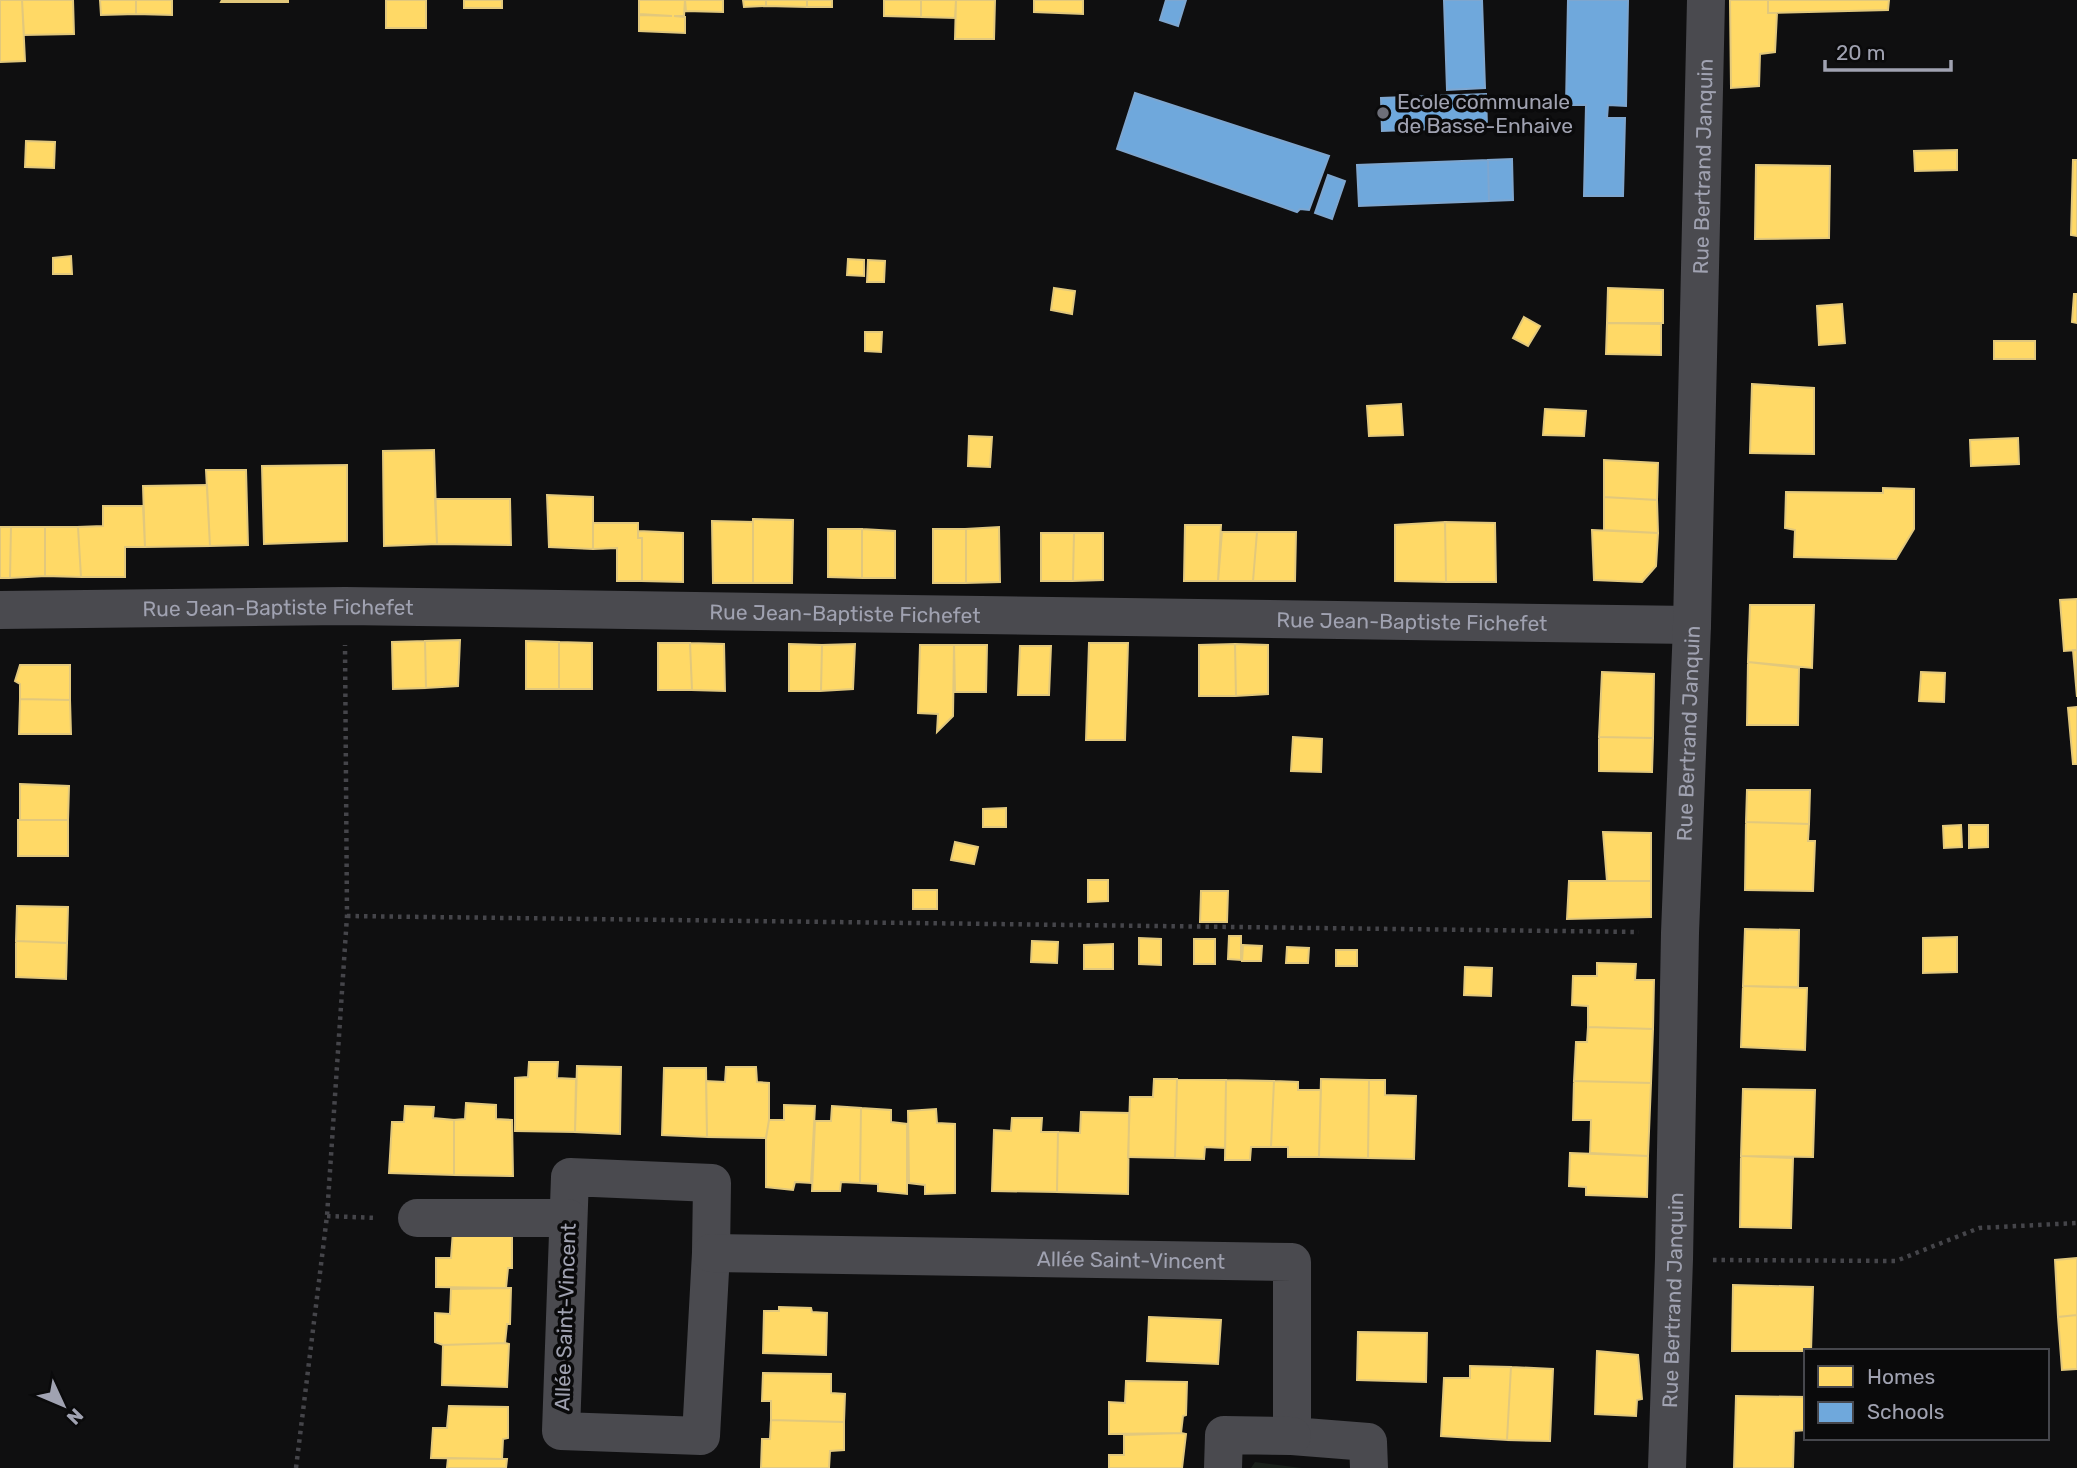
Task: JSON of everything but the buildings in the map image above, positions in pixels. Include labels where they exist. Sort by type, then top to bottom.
[{"type":"street","name":"Rue Bertrand Janquin","points":[[1667,1468],[1674,1259],[1679,933],[1692,625],[1706,0]]},
{"type":"street","name":"Rue Jean-Baptiste Fichefet","points":[[0,610],[345,606],[1692,625]]},
{"type":"street","name":"Allée Saint-Vincent","points":[[570,1177],[712,1183],[711,1253],[701,1436],[561,1431],[570,1177]]},
{"type":"street","points":[[417,1218],[568,1218]]},
{"type":"street","name":"Allée Saint-Vincent","points":[[711,1253],[1292,1262],[1293,1436]]},
{"type":"street","points":[[1223,1468],[1224,1435],[1293,1436],[1368,1442],[1369,1468]]},
{"type":"path","points":[[296,1468],[327,1216],[347,916],[345,606]]},
{"type":"path","points":[[347,916],[1679,933]]},
{"type":"path","points":[[327,1216],[417,1218]]},
{"type":"path","points":[[1674,1259],[1896,1261],[1979,1228],[2077,1223]]},
{"type":"shaded area","points":[[1255,1462],[1302,1468],[1251,1468]]},
{"type":"place","name":"Ecole communale de Basse-Enhaive","points":[[1383,113]]}]
